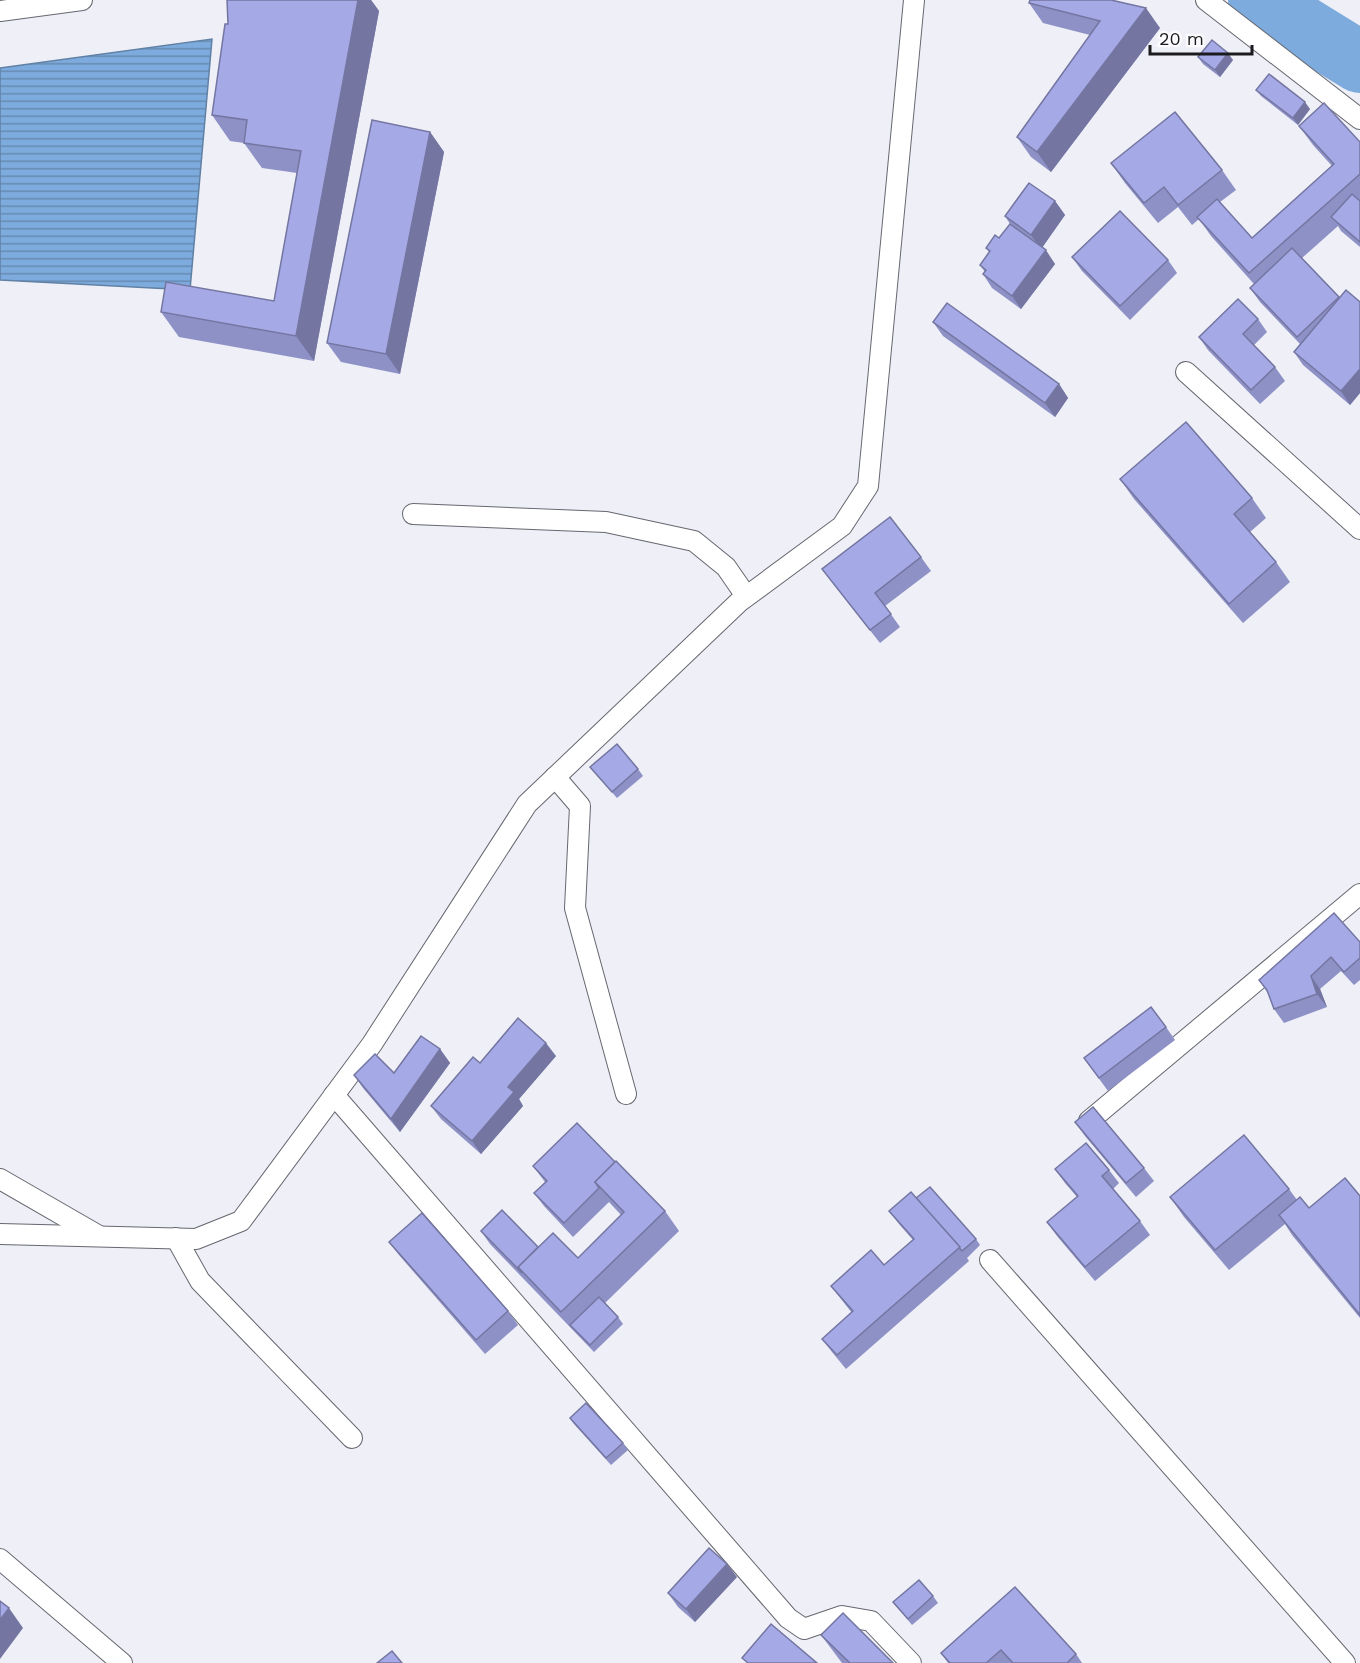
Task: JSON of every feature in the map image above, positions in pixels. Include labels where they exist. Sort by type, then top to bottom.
[{"type":"lane","points":[[0,11],[82,0]]},
{"type":"lane","points":[[0,1234],[196,1239],[241,1221],[372,1044],[527,804],[746,596],[842,526],[868,486],[914,0]]},
{"type":"lane","points":[[1206,0],[1360,119]]},
{"type":"lane","points":[[1186,372],[1360,529]]},
{"type":"lane","points":[[413,514],[606,522],[694,541],[726,567],[746,596]]},
{"type":"lane","points":[[555,777],[580,806],[575,908],[626,1094]]},
{"type":"lane","points":[[1089,1121],[1360,894]]},
{"type":"lane","points":[[334,1095],[788,1618],[804,1629],[842,1616],[871,1621],[911,1663]]},
{"type":"lane","points":[[0,1179],[100,1237]]},
{"type":"lane","points":[[176,1238],[200,1281],[352,1438]]},
{"type":"lane","points":[[990,1260],[1345,1663]]},
{"type":"lane","points":[[0,1559],[122,1663]]},
{"type":"water","points":[[212,39],[190,290],[0,280],[0,68]]},
{"type":"building","points":[[227,0],[358,0],[296,336],[161,312],[166,282],[274,301],[301,151],[244,143],[247,120],[212,115],[225,24],[228,24]]},
{"type":"building","points":[[1030,0],[1111,0],[1146,8],[1037,152],[1017,137],[1100,21],[1029,3]]},
{"type":"building","points":[[1212,40],[1228,53],[1215,70],[1198,57]]},
{"type":"building","points":[[1269,74],[1305,102],[1293,118],[1256,90]]},
{"type":"building","points":[[1324,103],[1360,142],[1360,174],[1249,273],[1197,217],[1217,199],[1252,238],[1334,164],[1299,126]]},
{"type":"building","points":[[1175,112],[1222,170],[1178,205],[1164,187],[1144,203],[1111,163]]},
{"type":"building","points":[[372,120],[430,132],[386,354],[327,343]]},
{"type":"building","points":[[1029,183],[1055,201],[1031,235],[1005,216]]},
{"type":"building","points":[[1352,194],[1360,201],[1360,242],[1331,217]]},
{"type":"building","points":[[1120,211],[1168,260],[1120,306],[1072,257]]},
{"type":"building","points":[[1010,224],[1046,250],[1012,296],[983,274],[986,270],[980,265],[990,251],[986,248],[995,235],[999,238]]},
{"type":"building","points":[[1292,248],[1339,297],[1297,337],[1250,288]]},
{"type":"building","points":[[1346,290],[1360,302],[1360,369],[1341,391],[1294,352]]},
{"type":"building","points":[[1238,299],[1258,319],[1243,334],[1275,367],[1251,390],[1199,337]]},
{"type":"building","points":[[947,303],[1059,384],[1045,403],[933,322]]},
{"type":"building","points":[[1186,422],[1252,498],[1234,514],[1276,562],[1229,604],[1120,479]]},
{"type":"building","points":[[890,517],[921,557],[875,593],[891,614],[870,630],[822,569]]},
{"type":"building","points":[[617,744],[638,769],[612,792],[590,767]]},
{"type":"building","points":[[1334,913],[1360,942],[1360,958],[1344,972],[1331,957],[1311,976],[1317,994],[1274,1009],[1267,990],[1259,980]]},
{"type":"building","points":[[1151,1007],[1166,1027],[1099,1078],[1084,1058]]},
{"type":"building","points":[[518,1018],[546,1043],[508,1087],[514,1092],[472,1141],[431,1106],[473,1057],[480,1063]]},
{"type":"building","points":[[421,1036],[440,1049],[391,1119],[354,1075],[375,1054],[394,1073]]},
{"type":"building","points":[[1093,1107],[1144,1168],[1126,1183],[1075,1122]]},
{"type":"building","points":[[577,1123],[615,1162],[595,1182],[599,1188],[564,1223],[534,1193],[547,1181],[533,1166]]},
{"type":"building","points":[[1244,1135],[1289,1189],[1215,1250],[1170,1197]]},
{"type":"building","points":[[1086,1143],[1109,1170],[1102,1176],[1140,1221],[1085,1267],[1047,1222],[1078,1196],[1055,1169]]},
{"type":"building","points":[[616,1161],[665,1211],[561,1312],[518,1267],[553,1233],[578,1258],[624,1212],[595,1182]]},
{"type":"building","points":[[1345,1178],[1360,1196],[1360,1315],[1279,1215],[1300,1197],[1309,1208]]},
{"type":"building","points":[[930,1187],[976,1239],[962,1251],[916,1198]]},
{"type":"building","points":[[911,1192],[960,1247],[837,1355],[822,1339],[853,1311],[831,1286],[871,1250],[884,1265],[914,1239],[889,1211]]},
{"type":"building","points":[[502,1210],[538,1247],[518,1267],[522,1273],[481,1231]]},
{"type":"building","points":[[422,1213],[508,1311],[476,1340],[389,1242]]},
{"type":"building","points":[[599,1297],[618,1317],[590,1345],[570,1325]]},
{"type":"building","points":[[586,1403],[623,1443],[606,1458],[570,1418]]},
{"type":"building","points":[[709,1548],[727,1564],[686,1609],[668,1593]]},
{"type":"building","points":[[919,1580],[933,1596],[908,1619],[893,1602]]},
{"type":"building","points":[[1015,1587],[1076,1654],[1067,1663],[1013,1663],[1001,1650],[986,1663],[950,1663],[941,1653]]},
{"type":"building","points":[[0,1601],[9,1608],[0,1620]]},
{"type":"building","points":[[843,1613],[893,1663],[850,1663],[821,1635]]},
{"type":"building","points":[[771,1624],[817,1663],[748,1663],[742,1658]]},
{"type":"building","points":[[392,1651],[402,1663],[377,1663]]},
{"type":"waterway","points":[[1259,0],[1360,62]]}]
